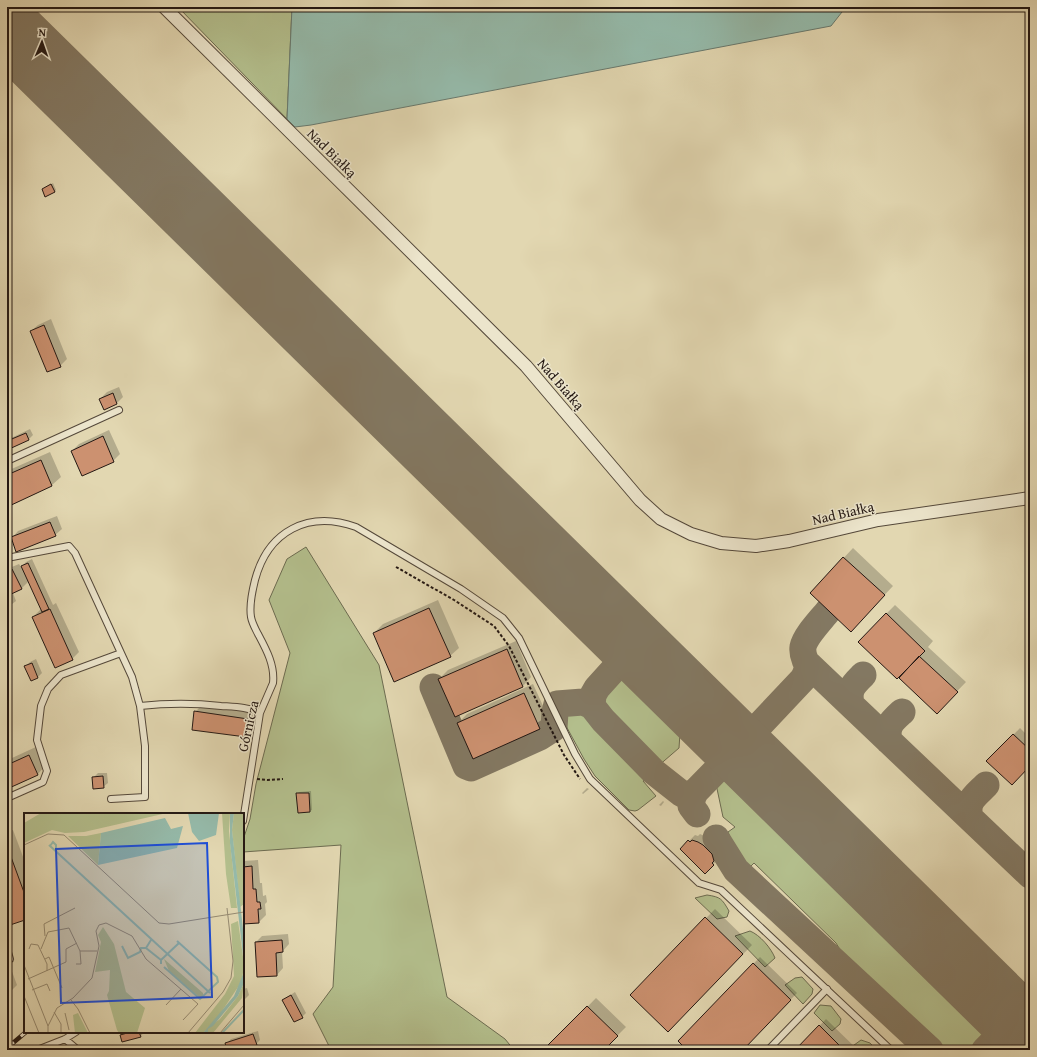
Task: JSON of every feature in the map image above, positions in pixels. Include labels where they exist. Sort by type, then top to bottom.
[{"type":"street","name":"Nad Białką","points":[[164,7],[526,366],[640,500],[661,519],[691,534],[721,543],[756,546],[789,541],[878,520],[1030,498]]},
{"type":"lane","points":[[7,462],[119,410]]},
{"type":"lane","name":"Górnicza","points":[[244,815],[260,713],[273,683],[274,672],[271,661],[251,617],[253,586],[261,561],[273,543],[292,529],[310,522],[325,520],[356,527],[461,589],[502,618],[519,638],[574,754],[590,779],[699,883],[721,890],[827,989]]},
{"type":"lane","points":[[7,558],[69,546],[75,553],[132,677],[140,706],[145,746],[145,797],[111,799]]},
{"type":"lane","points":[[7,798],[43,782],[47,771],[38,740],[38,727],[41,706],[48,689],[61,675],[121,653]]},
{"type":"lane","points":[[140,706],[173,703],[204,704],[250,708],[260,713]]},
{"type":"lane","points":[[7,949],[10,958]]},
{"type":"lane","points":[[768,1050],[827,989],[891,1050]]},
{"type":"lane","points":[[37,1050],[65,1039],[74,1033]]},
{"type":"lane","points":[[65,1039],[78,1050]]},
{"type":"path","points":[[396,567],[454,600],[494,626],[509,646],[564,755],[584,785]]},
{"type":"path","points":[[250,779],[283,779]]},
{"type":"shaded area","points":[[178,7],[292,7],[287,119]]},
{"type":"shaded area","points":[[292,7],[844,7],[831,26],[295,127],[287,119]]},
{"type":"shaded area","points":[[306,547],[379,665],[447,997],[505,1039],[514,1050],[331,1050],[313,1014],[333,987],[341,845],[244,852],[244,837],[250,819],[256,784],[290,653],[269,600],[287,559]]},
{"type":"shaded area","points":[[621,676],[680,733],[679,748],[657,767],[600,709],[599,702]]},
{"type":"shaded area","points":[[572,707],[582,709],[597,721],[651,775],[643,781],[656,796],[638,810],[629,810],[595,776],[559,713]]},
{"type":"shaded area","points":[[718,778],[728,780],[979,1022],[983,1036],[978,1050],[939,1050],[860,973],[839,956],[839,948],[836,943],[754,863],[749,868],[737,855],[728,832],[735,827],[723,817],[716,784]]},
{"type":"shaded area","points":[[707,895],[723,901],[729,911],[727,917],[717,919],[695,898]]},
{"type":"shaded area","points":[[750,931],[765,942],[775,958],[765,967],[735,936]]},
{"type":"shaded area","points":[[802,977],[813,989],[812,994],[803,1004],[785,985],[795,978]]},
{"type":"shaded area","points":[[820,1005],[831,1006],[841,1019],[840,1024],[832,1031],[814,1013]]},
{"type":"shaded area","points":[[861,1040],[870,1043],[877,1050],[851,1050],[850,1048]]},
{"type":"building","points":[[51,184],[55,192],[45,197],[42,189]]},
{"type":"building","points":[[44,325],[61,367],[47,372],[30,331]]},
{"type":"building","points":[[113,393],[117,404],[104,410],[99,399]]},
{"type":"building","points":[[26,433],[29,440],[7,450],[7,441]]},
{"type":"building","points":[[103,436],[114,462],[82,476],[71,451]]},
{"type":"building","points":[[41,460],[52,486],[7,507],[7,475]]},
{"type":"building","points":[[50,522],[56,536],[16,552],[11,537]]},
{"type":"building","points":[[843,557],[885,595],[851,632],[810,593]]},
{"type":"building","points":[[28,563],[49,609],[42,612],[21,566]]},
{"type":"building","points":[[12,569],[22,589],[7,596],[7,572]]},
{"type":"building","points":[[429,608],[451,657],[394,682],[373,633]]},
{"type":"building","points":[[50,609],[73,660],[55,668],[32,617]]},
{"type":"building","points":[[886,613],[925,651],[897,679],[858,642]]},
{"type":"building","points":[[507,649],[523,687],[455,717],[438,679]]},
{"type":"building","points":[[919,656],[958,692],[937,714],[899,678]]},
{"type":"building","points":[[32,663],[38,678],[31,681],[24,666]]},
{"type":"building","points":[[524,693],[540,729],[473,759],[457,723]]},
{"type":"building","points":[[194,711],[248,719],[246,737],[192,730]]},
{"type":"building","points":[[1013,734],[1030,750],[1030,766],[1012,785],[986,761]]},
{"type":"building","points":[[29,755],[38,775],[7,789],[7,765]]},
{"type":"building","points":[[103,776],[104,788],[93,789],[92,777]]},
{"type":"building","points":[[296,793],[309,793],[310,812],[298,813]]},
{"type":"building","points":[[688,840],[690,842],[692,840],[698,842],[712,854],[714,861],[712,863],[714,865],[705,874],[680,849]]},
{"type":"building","points":[[7,846],[24,892],[24,920],[7,926]]},
{"type":"building","points":[[252,866],[253,889],[256,889],[257,902],[260,902],[261,909],[258,909],[259,923],[244,924],[244,867]]},
{"type":"building","points":[[705,917],[743,954],[668,1032],[630,995]]},
{"type":"building","points":[[282,940],[283,952],[276,953],[277,976],[257,977],[255,942]]},
{"type":"building","points":[[753,963],[791,1000],[743,1050],[687,1050],[678,1041]]},
{"type":"building","points":[[291,995],[303,1018],[294,1022],[282,1000]]},
{"type":"building","points":[[587,1006],[618,1036],[604,1050],[543,1050]]},
{"type":"building","points":[[819,1025],[844,1050],[795,1050]]},
{"type":"building","points":[[127,1033],[139,1033],[141,1037],[122,1042],[120,1035]]},
{"type":"building","points":[[253,1034],[257,1045],[241,1050],[227,1050],[225,1043]]},
{"type":"taxiway","points":[[697,814],[691,806],[693,796],[696,791],[803,679],[807,669],[803,652],[804,643],[828,611]]},
{"type":"taxiway","points":[[634,647],[597,688],[593,695],[592,706],[603,720],[654,772],[682,794],[690,794],[696,791]]},
{"type":"taxiway","points":[[807,663],[1030,875]]},
{"type":"taxiway","points":[[851,704],[850,695],[852,688],[863,675]]},
{"type":"taxiway","points":[[433,687],[466,766],[471,768],[540,737],[554,728],[557,704],[583,702],[592,706]]},
{"type":"taxiway","points":[[889,741],[888,732],[890,725],[902,712]]},
{"type":"taxiway","points":[[970,818],[970,803],[986,785]]},
{"type":"taxiway","points":[[716,838],[736,870],[930,1050]]},
{"type":"taxiway","points":[[985,1050],[1030,1004]]},
{"type":"runway","points":[[7,29],[1020,1025]]},
{"type":"railway","points":[[7,1048],[25,1033]]}]
